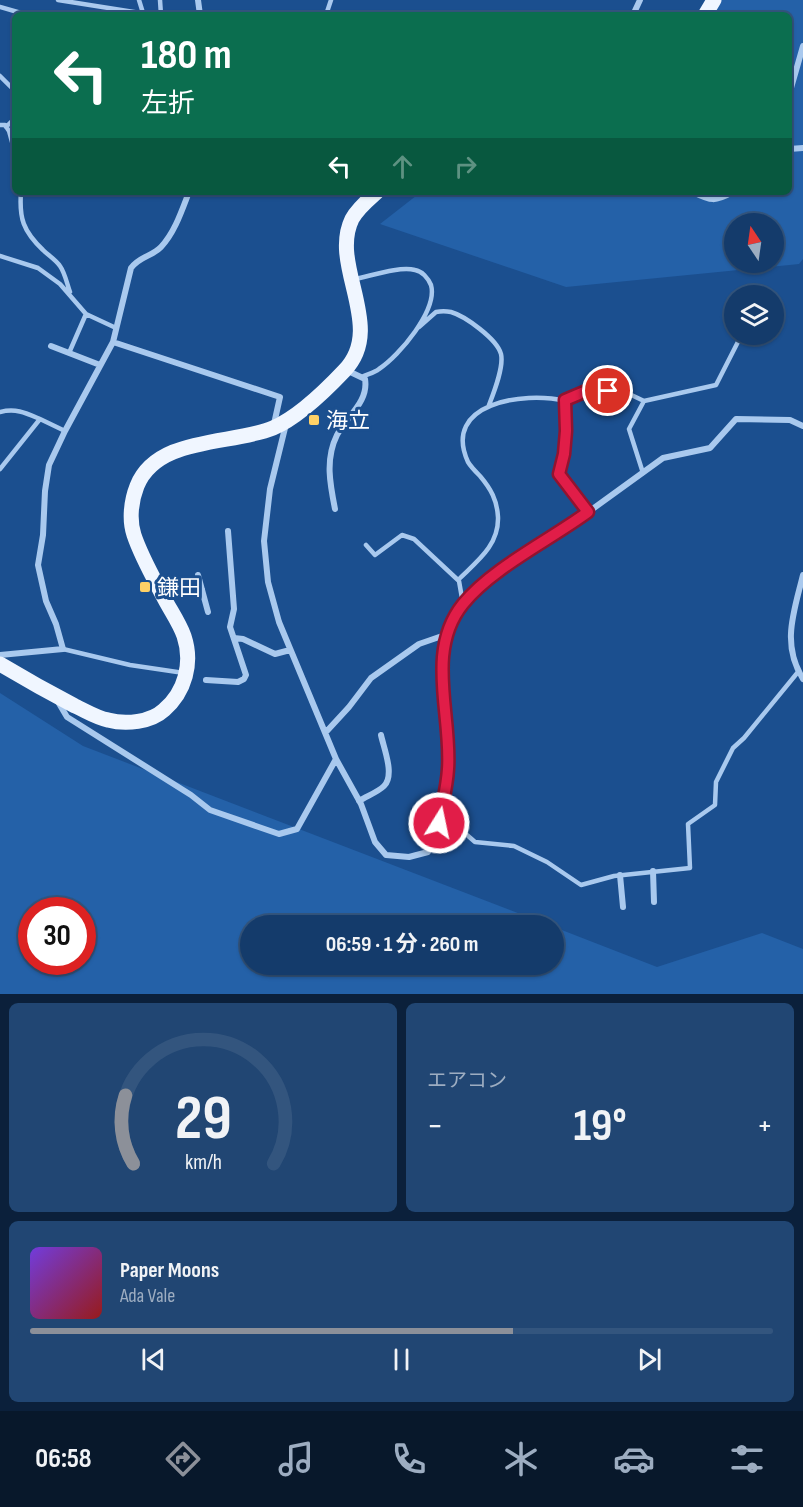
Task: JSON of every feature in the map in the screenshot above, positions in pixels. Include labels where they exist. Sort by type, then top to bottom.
[{"type":"main road","points":[[0,664],[53,695],[108,720],[122,723],[143,720],[159,715],[171,705],[177,697],[186,674],[187,647],[184,635],[134,535],[132,504],[138,483],[156,462],[181,449],[280,424],[346,369],[359,342],[361,328],[347,246],[349,228],[352,218],[373,195]]},
{"type":"street","points":[[792,84],[803,46]]},
{"type":"street","points":[[0,655],[63,649],[46,601],[38,565],[49,465],[113,342],[131,268],[137,261],[161,248],[175,226],[188,195]]},
{"type":"street","points":[[699,195],[710,200],[727,195]]},
{"type":"street","points":[[113,342],[280,397],[280,424],[264,541],[268,582],[279,622],[336,759],[359,801],[375,842],[386,855],[409,856],[428,852],[439,823],[448,769],[447,722],[443,689],[445,634],[463,604],[497,572],[588,512],[663,458],[711,448],[736,419],[790,420],[803,426]]},
{"type":"street","points":[[51,346],[100,365]]},
{"type":"street","points":[[335,509],[329,477],[329,462],[337,435],[367,388],[365,379],[346,369]]},
{"type":"street","points":[[206,680],[238,682],[246,675],[230,627],[234,609],[228,531]]},
{"type":"street","points":[[198,575],[208,612]]},
{"type":"street","points":[[803,575],[791,633],[790,650],[803,679]]},
{"type":"street","points":[[162,595],[202,589]]},
{"type":"street","points":[[326,732],[371,678],[419,644],[445,634]]},
{"type":"street","points":[[234,638],[243,639],[275,654],[290,650]]},
{"type":"street","points":[[53,695],[67,717],[191,795],[210,810],[279,834],[297,829],[336,759]]},
{"type":"street","points":[[359,801],[386,785],[389,770],[381,735]]},
{"type":"street","points":[[653,871],[654,902]]},
{"type":"street","points":[[620,875],[623,908]]},
{"type":"lane","points":[[58,0],[136,12]]},
{"type":"lane","points":[[0,8],[16,12]]},
{"type":"lane","points":[[0,76],[12,88]]},
{"type":"lane","points":[[6,127],[12,121]]},
{"type":"lane","points":[[0,124],[9,131],[12,142]]},
{"type":"lane","points":[[21,195],[19,213],[28,234],[60,265],[72,297]]},
{"type":"lane","points":[[0,256],[38,268],[60,284],[86,314],[116,328]]},
{"type":"lane","points":[[352,280],[404,269],[416,270],[430,282],[432,292],[428,311],[408,341],[378,370],[362,377]]},
{"type":"lane","points":[[415,330],[436,312],[452,312],[479,328],[498,346],[501,360],[495,391],[489,405]]},
{"type":"lane","points":[[69,353],[86,314]]},
{"type":"lane","points":[[458,580],[488,551],[496,535],[498,518],[495,497],[490,487],[469,463],[462,442],[462,434],[472,418],[489,405],[511,399],[565,400],[591,389],[625,392],[644,401],[716,385],[736,345]]},
{"type":"lane","points":[[565,400],[566,431],[559,474],[588,512]]},
{"type":"lane","points":[[643,473],[629,429],[644,401]]},
{"type":"lane","points":[[0,412],[10,409],[20,410],[65,431]]},
{"type":"lane","points":[[0,469],[40,420]]},
{"type":"lane","points":[[366,545],[375,555],[402,535],[414,539],[458,580],[463,604]]},
{"type":"lane","points":[[63,649],[130,665],[186,674]]},
{"type":"lane","points":[[439,823],[466,835],[475,842],[514,846],[547,862],[581,885],[620,875],[690,868],[688,824],[715,805],[716,782],[733,748],[744,738],[798,672]]},
{"type":"shaded area","points":[[720,0],[803,0],[803,259],[799,264],[784,265],[784,213],[724,213],[724,271],[566,287],[380,224],[417,195],[792,195],[792,12],[715,12]]},
{"type":"shaded area","points":[[0,693],[83,746],[523,915],[240,915],[240,975],[564,975],[564,931],[657,967],[762,933],[803,949],[803,994],[0,994]]},
{"type":"place","name":"海立","points":[[314,420]]},
{"type":"place","name":"鎌田","points":[[145,587]]},
{"type":"route","points":[[439,823],[448,769],[447,722],[443,689],[445,634],[463,604],[497,572],[588,512],[559,474],[566,431],[565,400],[591,389],[608,391]]}]
